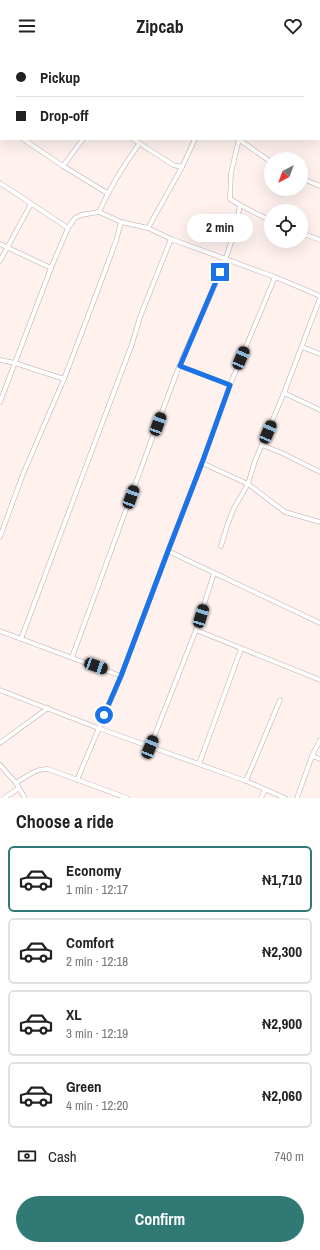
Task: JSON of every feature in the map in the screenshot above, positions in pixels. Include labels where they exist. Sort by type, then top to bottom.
[{"type":"street","points":[[24,140],[107,193]]},
{"type":"street","points":[[63,166],[82,140]]},
{"type":"street","points":[[135,140],[139,144],[173,164],[182,167]]},
{"type":"street","points":[[148,228],[196,140]]},
{"type":"street","points":[[239,140],[231,173],[230,199],[264,217]]},
{"type":"street","points":[[240,140],[264,157]]},
{"type":"street","points":[[100,212],[107,193],[139,144]]},
{"type":"street","points":[[308,181],[320,186]]},
{"type":"street","points":[[0,183],[68,228]]},
{"type":"street","points":[[0,261],[31,204]]},
{"type":"street","points":[[72,657],[180,366],[225,259],[236,225],[240,205]]},
{"type":"street","points":[[0,402],[51,268],[68,228],[75,218],[81,215],[100,212],[121,222],[148,228],[171,239],[275,277],[320,297],[284,393],[262,444],[248,484],[230,518],[221,546]]},
{"type":"street","points":[[0,537],[23,474],[64,379],[116,241],[121,222]]},
{"type":"street","points":[[308,235],[320,240]]},
{"type":"street","points":[[22,639],[132,344],[140,317],[171,239]]},
{"type":"street","points":[[0,244],[51,268]]},
{"type":"street","points":[[77,780],[121,676],[230,385],[275,277]]},
{"type":"street","points":[[302,346],[320,354]]},
{"type":"street","points":[[0,360],[64,379]]},
{"type":"street","points":[[180,366],[230,385]]},
{"type":"street","points":[[284,393],[320,410]]},
{"type":"street","points":[[262,444],[320,472]]},
{"type":"street","points":[[202,463],[248,484],[285,512],[320,522]]},
{"type":"street","points":[[168,551],[320,623]]},
{"type":"street","points":[[150,747],[196,630],[214,573]]},
{"type":"street","points":[[196,630],[320,680]]},
{"type":"street","points":[[0,631],[121,676]]},
{"type":"street","points":[[199,764],[241,649]]},
{"type":"street","points":[[0,690],[98,728],[246,781],[285,798]]},
{"type":"street","points":[[246,781],[280,700]]},
{"type":"street","points":[[0,743],[48,708]]},
{"type":"street","points":[[297,798],[312,756],[320,740]]},
{"type":"street","points":[[312,756],[320,759]]},
{"type":"street","points":[[0,765],[16,783],[25,798]]},
{"type":"street","points":[[16,783],[42,769],[48,769],[125,798]]},
{"type":"street","points":[[4,798],[19,788]]},
{"type":"street","points":[[261,798],[265,790]]},
{"type":"route","points":[[104,715],[121,676],[230,385],[180,366],[220,272]]}]
